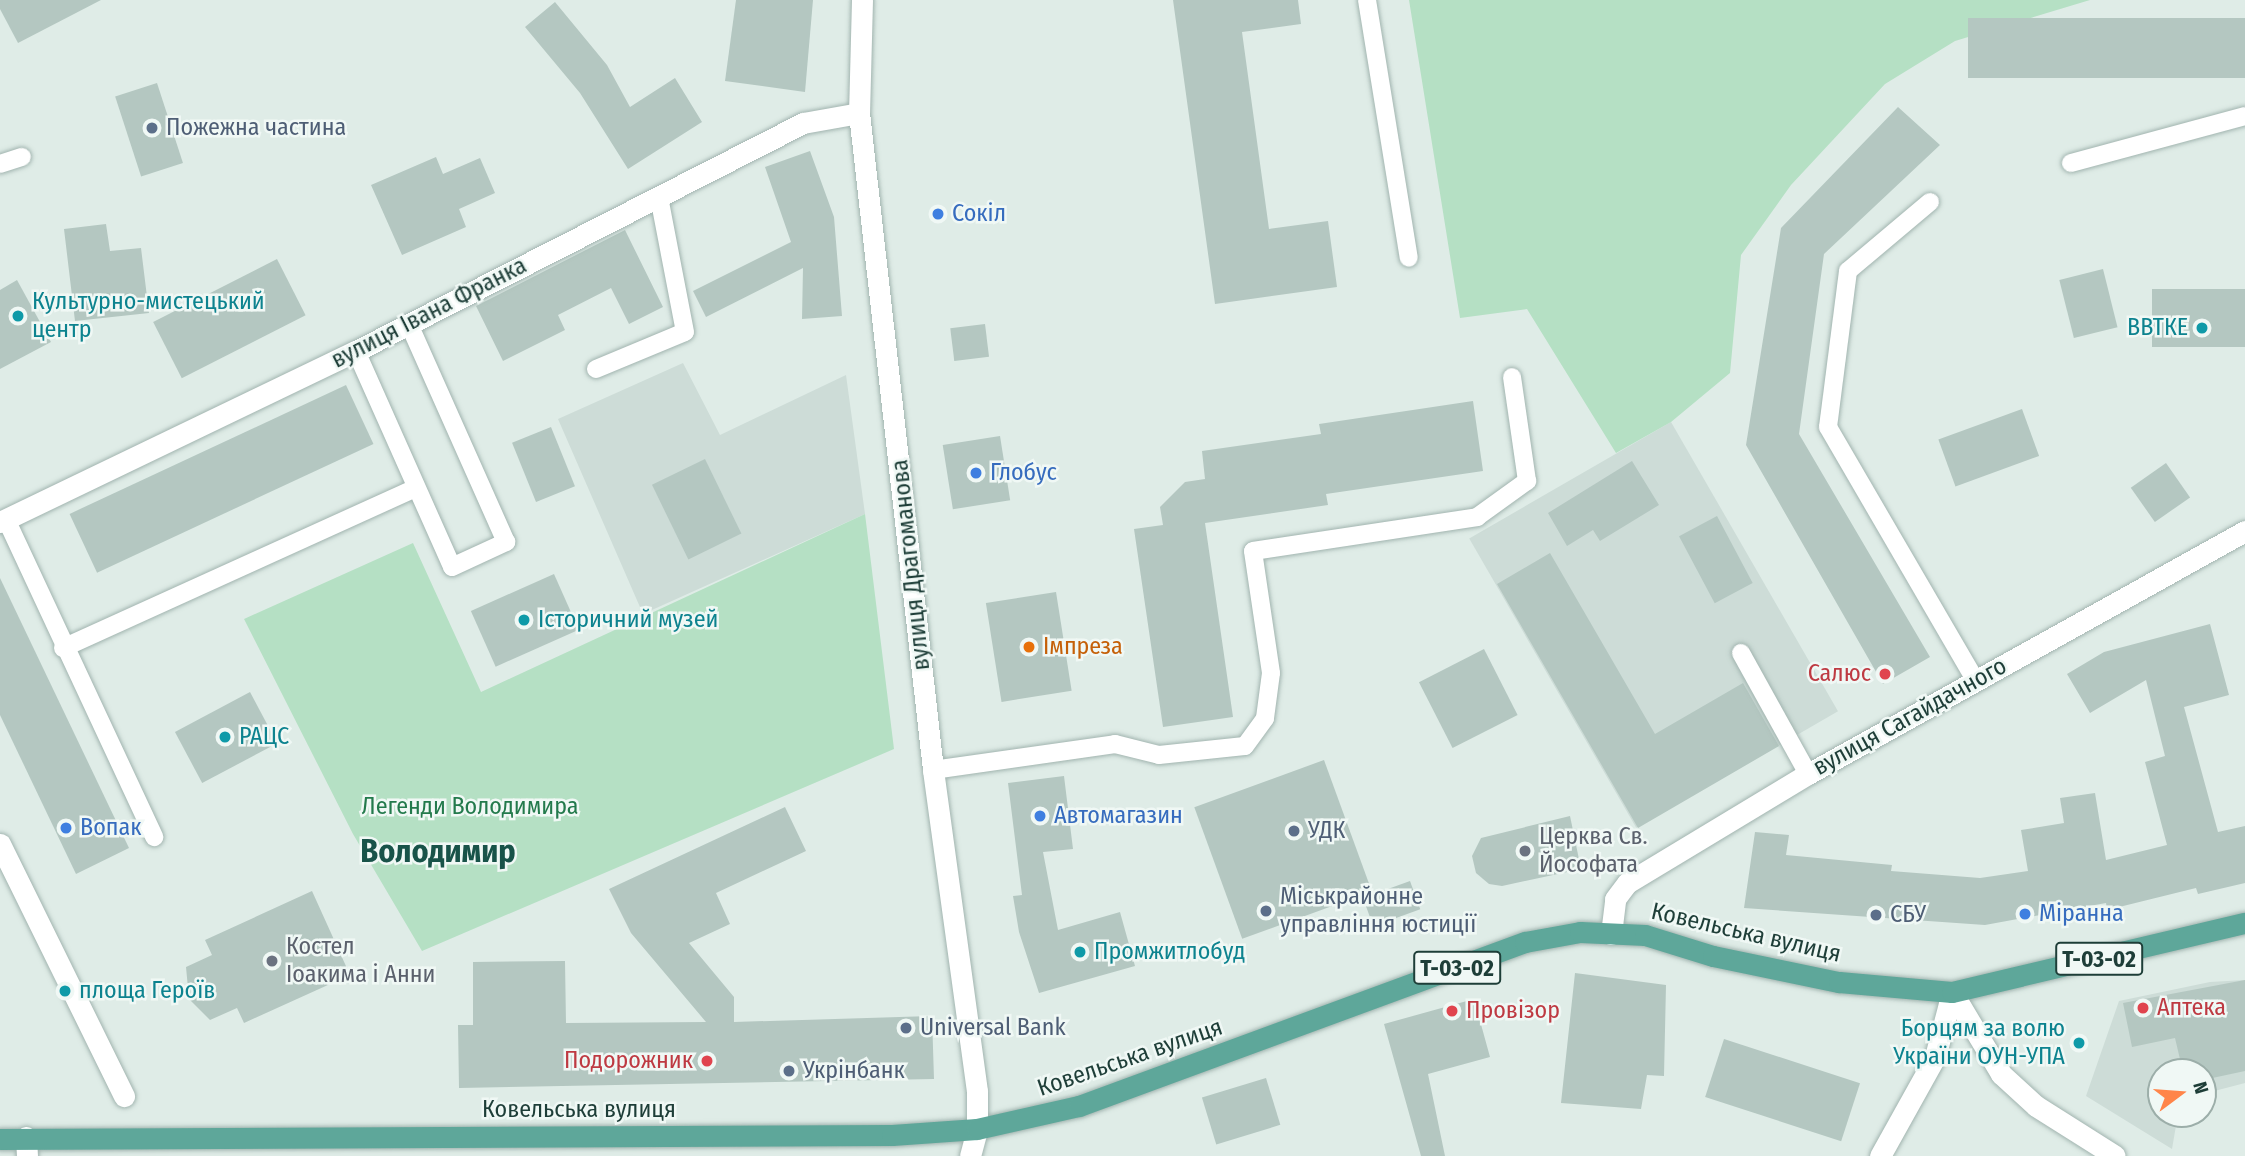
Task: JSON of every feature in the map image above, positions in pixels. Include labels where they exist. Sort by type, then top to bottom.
[{"type":"main road","name":"Ковельська вулиця","points":[[0,1139],[26,1147],[878,1135],[977,1129],[1079,1106],[1525,942],[1580,932],[1645,935],[1713,956],[1839,982],[1952,992],[2245,923]]},
{"type":"street","name":"вулиця Драгоманова","points":[[862,0],[859,113],[933,770],[977,1091],[977,1129],[970,1156]]},
{"type":"street","name":"вулиця Івана Франка","points":[[3,520],[356,351],[803,123],[859,113]]},
{"type":"street","name":"вулиця Сагайдачного","points":[[1611,933],[1615,899],[1627,883],[1808,774],[2245,531]]},
{"type":"street","points":[[0,844],[124,1096]]},
{"type":"street","points":[[1880,1156],[1936,1057],[1952,992]]},
{"type":"street","points":[[1952,992],[2001,1074],[2036,1106],[2115,1156]]},
{"type":"lane","points":[[1367,0],[1409,258]]},
{"type":"lane","points":[[2071,163],[2245,116]]},
{"type":"lane","points":[[0,164],[22,157]]},
{"type":"lane","points":[[596,369],[685,332],[659,197]]},
{"type":"lane","points":[[1930,202],[1848,271],[1828,426],[1976,681]]},
{"type":"lane","points":[[356,351],[452,567],[506,542],[409,324]]},
{"type":"lane","points":[[933,770],[1115,744],[1159,755],[1245,746],[1265,718],[1271,673],[1253,551],[1477,517],[1527,481],[1512,377]]},
{"type":"lane","points":[[63,648],[415,488]]},
{"type":"lane","points":[[3,520],[155,837]]},
{"type":"lane","points":[[1741,653],[1808,774]]},
{"type":"shaded area","points":[[683,363],[720,435],[846,375],[865,514],[643,614],[558,419]]},
{"type":"shaded area","points":[[1671,422],[1838,711],[1636,828],[1469,538]]},
{"type":"shaded area","points":[[2245,980],[2245,1083],[2217,1090],[2217,1058],[2147,1058],[2147,1128],[2176,1128],[2172,1149],[2086,1096],[2119,1001],[2210,982]]},
{"type":"green space","points":[[1409,0],[2090,0],[1955,41],[1885,84],[1791,185],[1741,255],[1730,373],[1671,422],[1616,453],[1527,309],[1460,318]]},
{"type":"green space","name":"Легенди Володимира","points":[[865,514],[894,749],[422,951],[353,834],[244,619],[413,543],[481,692]]},
{"type":"building","points":[[0,0],[101,0],[18,43],[0,9]]},
{"type":"building","points":[[736,0],[813,0],[805,92],[725,81]]},
{"type":"building","points":[[1173,0],[1298,0],[1301,24],[1242,32],[1269,229],[1328,221],[1337,287],[1215,304]]},
{"type":"building","points":[[555,2],[607,65],[630,107],[675,78],[702,122],[628,169],[580,93],[525,27]]},
{"type":"building","points":[[1968,18],[2245,18],[2245,78],[1968,78]]},
{"type":"building","points":[[157,83],[183,163],[141,176],[115,97]]},
{"type":"building","points":[[1898,107],[1940,145],[1824,254],[1799,434],[1930,657],[1883,684],[1746,445],[1781,228]]},
{"type":"building","points":[[810,151],[834,217],[842,316],[802,319],[803,268],[706,317],[693,291],[791,242],[765,167]]},
{"type":"building","points":[[436,157],[443,174],[480,158],[495,193],[459,209],[466,227],[402,255],[371,185]]},
{"type":"building","points":[[106,224],[110,251],[141,248],[149,313],[75,321],[64,229]]},
{"type":"building","points":[[625,230],[663,307],[629,324],[611,288],[558,315],[565,330],[503,361],[476,306]]},
{"type":"building","points":[[277,259],[306,315],[182,378],[153,322]]},
{"type":"building","points":[[2103,269],[2118,327],[2074,338],[2059,280]]},
{"type":"building","name":"Культурно-мистецький центр","points":[[17,280],[51,342],[0,369],[0,290]]},
{"type":"building","name":"ВВТКЕ","points":[[2152,289],[2245,289],[2245,347],[2152,347]]},
{"type":"building","points":[[985,324],[989,357],[954,361],[950,328]]},
{"type":"building","points":[[346,385],[373,444],[97,573],[70,514]]},
{"type":"building","points":[[1473,401],[1483,471],[1326,494],[1328,505],[1205,523],[1233,717],[1163,727],[1134,529],[1163,525],[1160,507],[1185,482],[1205,479],[1202,451],[1321,434],[1319,424]]},
{"type":"building","points":[[2022,409],[2039,456],[1955,486],[1938,439]]},
{"type":"building","points":[[551,427],[575,486],[536,502],[512,443]]},
{"type":"building","name":"Глобус","points":[[1000,436],[1010,500],[953,509],[943,445]]},
{"type":"building","points":[[705,459],[741,534],[688,559],[652,485]]},
{"type":"building","points":[[1632,461],[1659,505],[1600,541],[1593,530],[1567,546],[1548,513]]},
{"type":"building","points":[[2166,463],[2190,497],[2155,522],[2131,488]]},
{"type":"building","points":[[1717,516],[1753,583],[1715,603],[1679,536]]},
{"type":"building","points":[[1550,553],[1655,734],[1743,683],[1779,746],[1638,828],[1497,584]]},
{"type":"building","name":"Історичний музей","points":[[554,574],[579,630],[496,667],[471,611]]},
{"type":"building","points":[[0,578],[129,848],[76,874],[0,715]]},
{"type":"building","name":"Імпреза","points":[[1056,592],[1072,691],[1002,702],[986,603]]},
{"type":"building","points":[[2210,624],[2229,695],[2184,707],[2218,832],[2245,826],[2245,883],[2198,894],[2196,888],[2107,910],[2106,903],[1985,925],[1744,908],[1755,832],[1789,835],[1786,855],[1892,865],[1891,871],[1980,878],[2028,871],[2021,830],[2064,823],[2060,798],[2095,793],[2106,860],[2167,845],[2145,762],[2165,756],[2146,680],[2090,713],[2067,674],[2104,652]]},
{"type":"building","points":[[1484,649],[1518,715],[1453,748],[1419,682]]},
{"type":"building","name":"РАЦС","points":[[250,692],[277,743],[202,783],[175,732]]},
{"type":"building","points":[[1324,760],[1372,892],[1242,939],[1194,807]]},
{"type":"building","points":[[1064,776],[1073,849],[1043,852],[1058,930],[1120,912],[1135,966],[1039,993],[1019,932],[1013,896],[1022,895],[1008,783]]},
{"type":"building","points":[[785,807],[806,851],[716,893],[730,924],[689,943],[734,997],[734,1022],[932,1016],[934,1079],[459,1088],[458,1025],[473,1025],[473,962],[565,961],[566,1023],[706,1022],[631,933],[609,889]]},
{"type":"building","name":"Церква Св. Йософата","points":[[1570,816],[1581,869],[1502,886],[1489,884],[1476,873],[1472,856],[1481,838]]},
{"type":"building","points":[[1410,881],[1420,909],[1373,926],[1363,898]]},
{"type":"building","name":"Костел Іоакима і Анни","points":[[312,891],[350,975],[244,1023],[237,1008],[210,1020],[189,999],[186,967],[212,955],[205,940]]},
{"type":"building","points":[[1575,973],[1666,985],[1664,1076],[1647,1075],[1641,1109],[1561,1103]]},
{"type":"building","points":[[2245,980],[2245,1071],[2217,1077],[2217,1058],[2180,1058],[2175,1038],[2132,1047],[2123,1003]]},
{"type":"building","points":[[1474,999],[1490,1057],[1428,1074],[1445,1156],[1421,1156],[1384,1024]]},
{"type":"building","points":[[1724,1039],[1860,1083],[1841,1141],[1705,1097]]},
{"type":"building","points":[[1266,1078],[1280,1125],[1216,1144],[1202,1098]]},
{"type":"place","name":"Пожежна частина","points":[[152,128]]},
{"type":"place","name":"Сокіл","points":[[938,214]]},
{"type":"place","name":"Культурно-мистецький центр","points":[[18,316]]},
{"type":"place","name":"ВВТКЕ","points":[[2202,328]]},
{"type":"place","name":"Глобус","points":[[976,473]]},
{"type":"place","name":"Історичний музей","points":[[524,620]]},
{"type":"place","name":"Імпреза","points":[[1029,647]]},
{"type":"place","name":"Салюс","points":[[1885,674]]},
{"type":"place","name":"РАЦС","points":[[225,737]]},
{"type":"place","name":"Автомагазин","points":[[1040,816]]},
{"type":"place","name":"Вопак","points":[[66,828]]},
{"type":"place","name":"УДК","points":[[1294,831]]},
{"type":"place","name":"Церква Св. Йософата","points":[[1525,851]]},
{"type":"place","name":"Міськрайонне управління юстиції","points":[[1266,911]]},
{"type":"place","name":"Міранна","points":[[2025,914]]},
{"type":"place","name":"СБУ","points":[[1876,915]]},
{"type":"place","name":"Промжитлобуд","points":[[1080,952]]},
{"type":"place","name":"Костел Іоакима і Анни","points":[[272,961]]},
{"type":"place","name":"площа Героїв","points":[[65,991]]},
{"type":"place","name":"Аптека","points":[[2143,1008]]},
{"type":"place","name":"Провізор","points":[[1452,1011]]},
{"type":"place","name":"Universal Bank","points":[[906,1028]]},
{"type":"place","name":"Борцям за волю України ОУН-УПА","points":[[2079,1043]]},
{"type":"place","name":"Подорожник","points":[[707,1061]]},
{"type":"place","name":"Укрінбанк","points":[[789,1071]]},
{"type":"district","name":"Володимир","points":[[438,851]]}]
